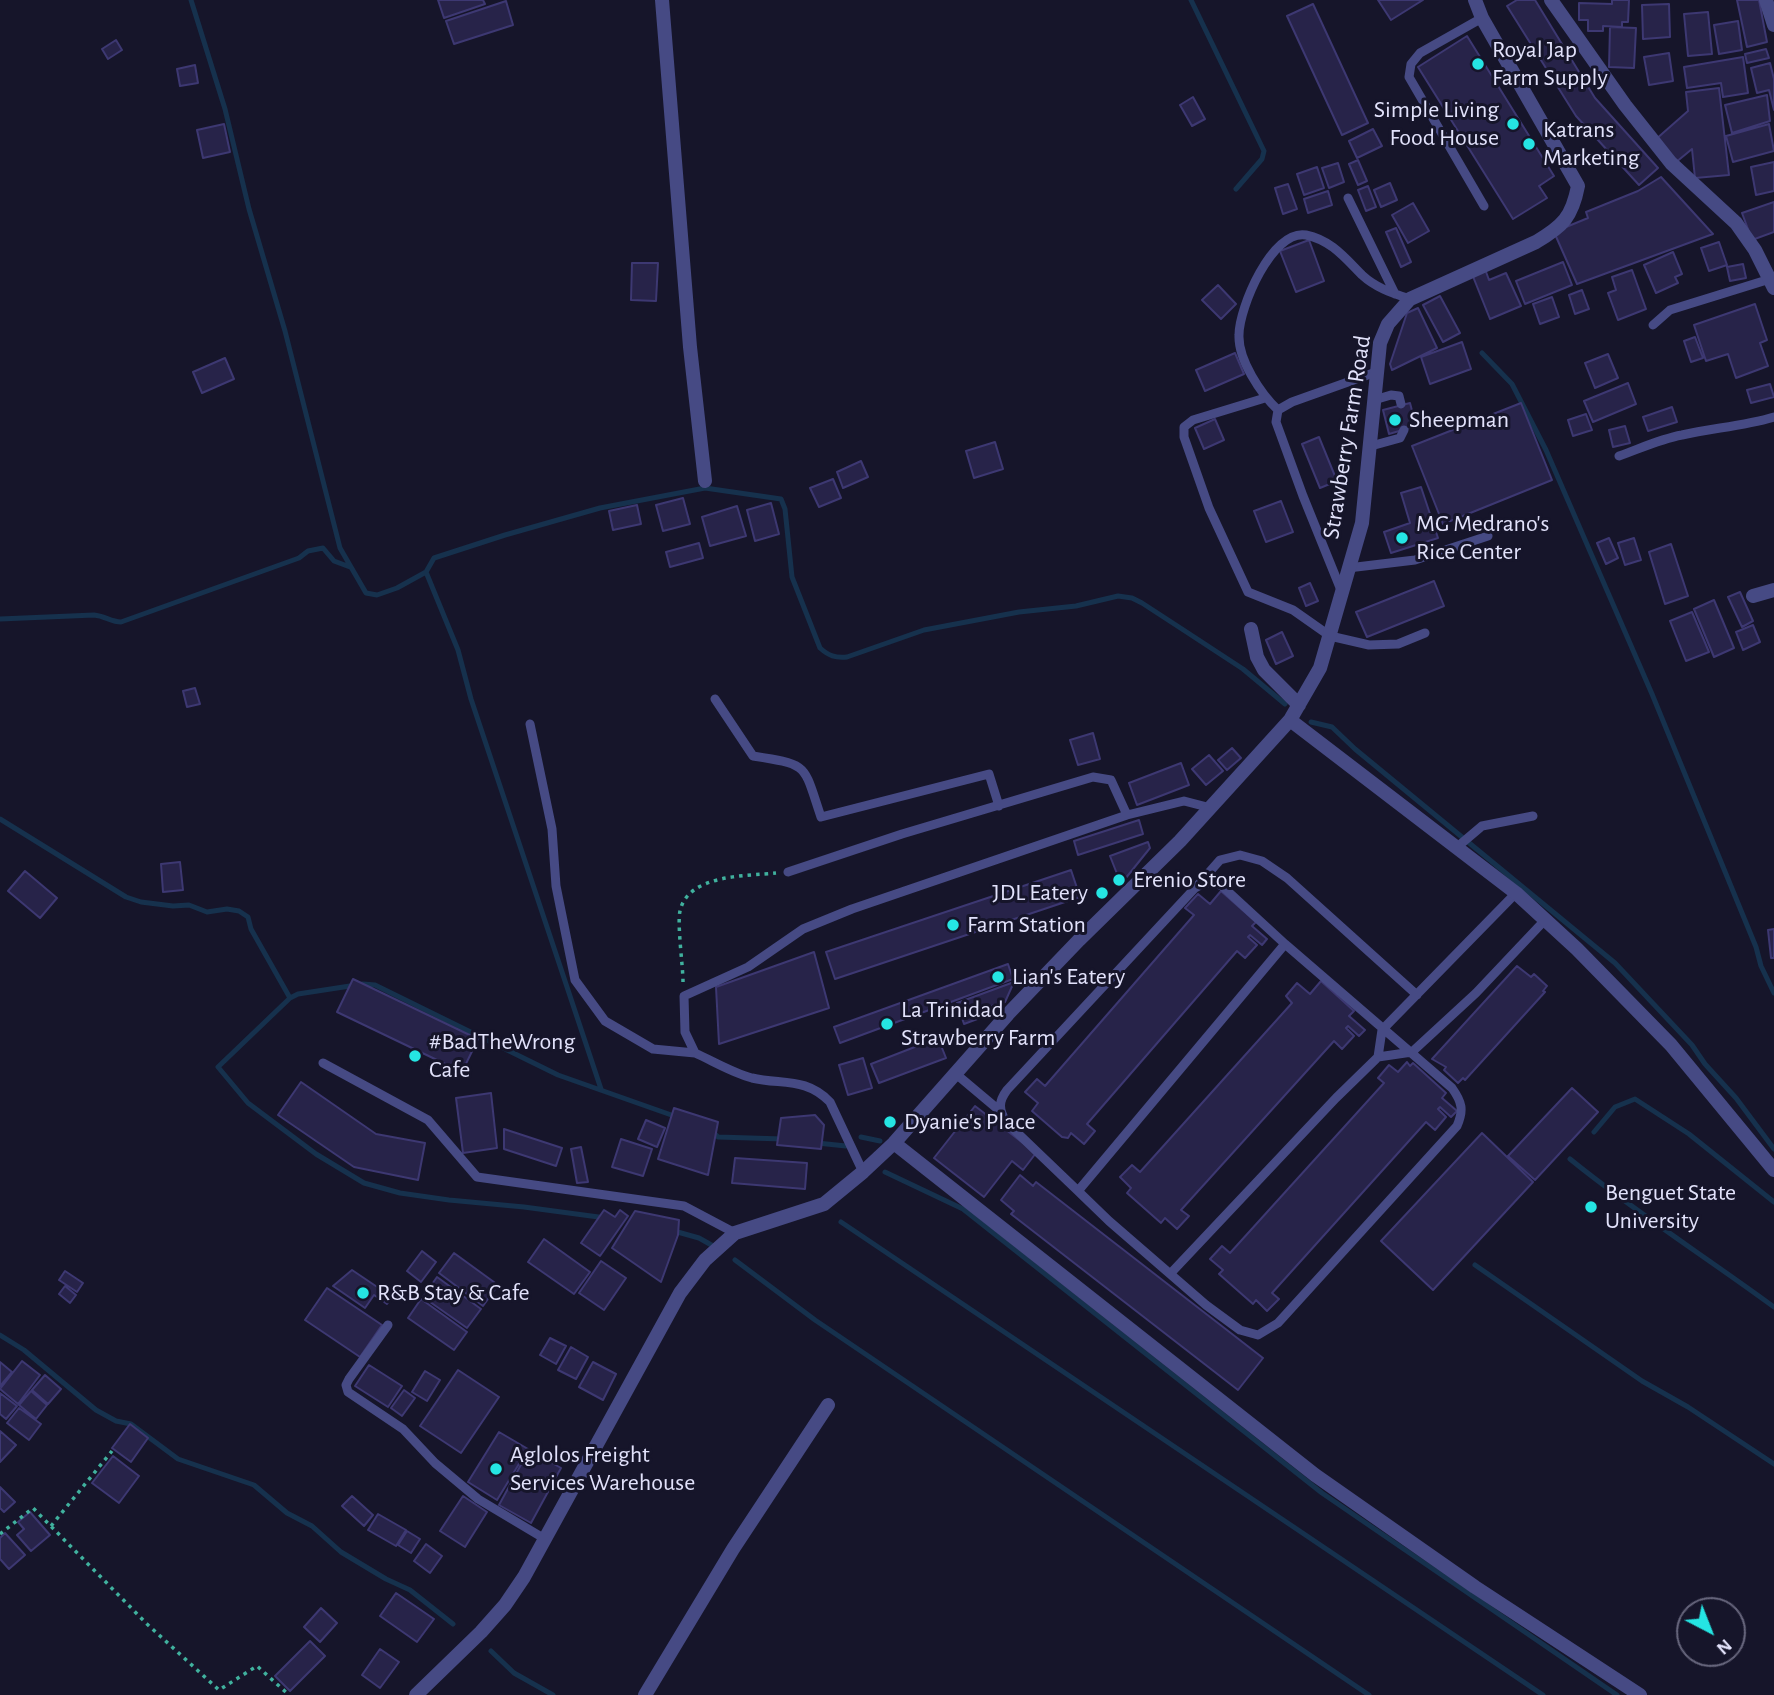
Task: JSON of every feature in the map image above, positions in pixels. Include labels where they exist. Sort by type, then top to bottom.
[{"type":"street","points":[[662,0],[691,359],[705,481]]},
{"type":"street","name":"Strawberry Farm Road","points":[[416,1695],[473,1640],[505,1605],[524,1577],[680,1293],[705,1260],[735,1233],[824,1205],[863,1172],[894,1143],[1079,940],[1211,808],[1290,720],[1320,668],[1362,523],[1380,343],[1388,324],[1410,299],[1556,231],[1574,208],[1578,186],[1482,18],[1475,0]]},
{"type":"street","points":[[1550,0],[1625,105],[1671,163],[1736,223],[1755,250],[1773,284]]},
{"type":"street","points":[[1766,0],[1774,24]]},
{"type":"street","points":[[1753,596],[1774,590]]},
{"type":"street","points":[[1251,629],[1257,657],[1264,670],[1299,705]]},
{"type":"street","points":[[1290,720],[1460,845],[1516,893],[1671,1045],[1774,1170]]},
{"type":"street","points":[[894,1143],[1315,1475],[1475,1587],[1640,1695]]},
{"type":"street","points":[[645,1695],[733,1549],[828,1405]]},
{"type":"lane","points":[[1482,18],[1420,52],[1410,64],[1409,77],[1484,206]]},
{"type":"lane","points":[[1348,198],[1395,294]]},
{"type":"lane","points":[[1278,410],[1258,388],[1241,350],[1239,335],[1249,293],[1270,257],[1286,239],[1303,234],[1330,244],[1363,276],[1384,291],[1410,299]]},
{"type":"lane","points":[[1653,325],[1670,310],[1773,284]]},
{"type":"lane","points":[[1278,410],[1292,402],[1377,372]]},
{"type":"lane","points":[[1374,400],[1391,395],[1399,396],[1401,404]]},
{"type":"lane","points":[[1265,398],[1194,420],[1184,427],[1184,437],[1209,508],[1248,592],[1293,610],[1330,636],[1369,645],[1398,644],[1425,633]]},
{"type":"lane","points":[[1278,410],[1276,422],[1342,592]]},
{"type":"lane","points":[[1619,456],[1677,436],[1724,426],[1747,425],[1774,417]]},
{"type":"lane","points":[[1370,446],[1400,438],[1404,430]]},
{"type":"lane","points":[[1348,568],[1415,560],[1488,536]]},
{"type":"lane","points":[[715,699],[753,756],[791,762],[806,772],[821,817],[989,774],[999,806]]},
{"type":"lane","points":[[530,724],[552,829],[556,886],[575,980],[605,1021],[653,1049],[695,1053],[750,1077],[811,1087],[830,1102],[863,1172]]},
{"type":"lane","points":[[788,872],[902,834],[1093,777],[1111,780],[1127,815]]},
{"type":"lane","points":[[695,1053],[685,1032],[684,996],[748,967],[803,929],[1127,815],[1184,801],[1211,808]]},
{"type":"lane","points":[[1460,845],[1482,826],[1533,816]]},
{"type":"lane","points":[[1000,1111],[1001,1099],[1007,1090],[1220,860],[1240,855],[1262,860],[1287,878],[1417,996]]},
{"type":"lane","points":[[956,1074],[1000,1111],[1006,1122],[1170,1275],[1240,1330],[1258,1335],[1268,1331],[1457,1126],[1462,1114],[1462,1102],[1452,1088],[1412,1052],[1382,1030],[1222,886],[1205,882],[1195,888]]},
{"type":"lane","points":[[1378,1057],[1382,1030],[1516,893]]},
{"type":"lane","points":[[1170,1275],[1336,1097],[1378,1057],[1412,1052],[1476,993],[1545,920]]},
{"type":"lane","points":[[1079,1191],[1285,944]]},
{"type":"lane","points":[[323,1063],[428,1120],[477,1177],[684,1206],[735,1233]]},
{"type":"lane","points":[[388,1325],[349,1379],[346,1385],[348,1392],[403,1429],[435,1464],[478,1499],[545,1539]]},
{"type":"path","points":[[684,996],[680,910],[687,898],[699,886],[710,881],[788,872]]},
{"type":"path","points":[[51,1526],[112,1451]]},
{"type":"path","points":[[0,1534],[33,1508],[147,1624],[219,1690],[257,1666],[289,1695]]},
{"type":"building","points":[[438,0],[483,0],[485,4],[444,18]]},
{"type":"building","points":[[1378,0],[1423,0],[1391,20]]},
{"type":"building","points":[[1517,0],[1535,0],[1595,98],[1658,168],[1639,185],[1576,116],[1507,6]]},
{"type":"building","points":[[1612,0],[1629,0],[1628,22],[1622,22],[1622,27],[1603,26],[1603,31],[1588,31],[1588,20],[1579,20],[1579,3],[1612,4]]},
{"type":"building","points":[[1737,0],[1759,0],[1767,42],[1747,47]]},
{"type":"building","points":[[506,1],[513,25],[454,44],[446,21]]},
{"type":"building","points":[[1313,4],[1368,123],[1342,135],[1287,16]]},
{"type":"building","points":[[1669,4],[1670,37],[1643,39],[1642,5]]},
{"type":"building","points":[[1708,12],[1712,54],[1688,56],[1684,14]]},
{"type":"building","points":[[1738,21],[1742,50],[1719,54],[1714,25]]},
{"type":"building","points":[[1610,27],[1636,28],[1634,68],[1609,67]]},
{"type":"building","points":[[1467,36],[1554,176],[1539,186],[1547,198],[1513,219],[1418,67]]},
{"type":"building","points":[[116,40],[122,50],[108,59],[102,49]]},
{"type":"building","points":[[1766,49],[1769,58],[1747,63],[1745,54]]},
{"type":"building","points":[[1669,53],[1673,81],[1649,85],[1644,57]]},
{"type":"building","points":[[1743,57],[1748,93],[1723,97],[1721,83],[1687,88],[1684,67]]},
{"type":"building","points":[[1770,63],[1774,79],[1774,110],[1769,90],[1757,93],[1751,68]]},
{"type":"building","points":[[195,65],[198,83],[180,86],[177,69]]},
{"type":"building","points":[[1719,88],[1729,175],[1695,178],[1692,149],[1675,163],[1655,140],[1688,111],[1686,92]]},
{"type":"building","points":[[1767,95],[1770,121],[1732,133],[1725,105]]},
{"type":"building","points":[[1193,97],[1205,119],[1192,126],[1180,105]]},
{"type":"building","points":[[224,124],[230,152],[203,158],[197,130]]},
{"type":"building","points":[[1769,124],[1774,151],[1733,162],[1726,136]]},
{"type":"building","points":[[1373,129],[1382,146],[1357,158],[1349,141]]},
{"type":"building","points":[[1358,160],[1367,181],[1358,185],[1349,164]]},
{"type":"building","points":[[1774,162],[1774,191],[1756,195],[1751,167]]},
{"type":"building","points":[[1338,163],[1344,182],[1329,188],[1322,168]]},
{"type":"building","points":[[1317,167],[1324,188],[1304,195],[1297,174]]},
{"type":"building","points":[[1661,177],[1713,234],[1577,284],[1554,232],[1588,218],[1586,212],[1638,191]]},
{"type":"building","points":[[1390,183],[1397,200],[1381,207],[1374,190]]},
{"type":"building","points":[[1288,184],[1297,209],[1283,214],[1275,188]]},
{"type":"building","points":[[1368,186],[1376,207],[1366,211],[1358,190]]},
{"type":"building","points":[[1328,191],[1332,205],[1308,213],[1304,199]]},
{"type":"building","points":[[1774,202],[1774,232],[1752,240],[1742,213]]},
{"type":"building","points":[[1413,203],[1429,231],[1408,243],[1392,215]]},
{"type":"building","points":[[1396,228],[1411,262],[1401,267],[1386,232]]},
{"type":"building","points":[[1309,240],[1324,281],[1296,292],[1280,251]]},
{"type":"building","points":[[1719,242],[1727,265],[1709,271],[1701,248]]},
{"type":"building","points":[[1673,252],[1682,274],[1675,277],[1678,283],[1656,293],[1644,265]]},
{"type":"building","points":[[1563,262],[1572,285],[1525,304],[1516,281]]},
{"type":"building","points":[[632,263],[658,263],[656,301],[631,300]]},
{"type":"building","points":[[1743,264],[1746,278],[1730,281],[1727,267]]},
{"type":"building","points":[[1485,269],[1489,280],[1506,273],[1521,306],[1490,319],[1472,274]]},
{"type":"building","points":[[1632,270],[1646,309],[1618,320],[1608,293],[1616,290],[1612,277]]},
{"type":"building","points":[[1218,285],[1236,304],[1221,319],[1202,300]]},
{"type":"building","points":[[1582,290],[1589,309],[1575,314],[1569,295]]},
{"type":"building","points":[[1440,296],[1460,333],[1443,342],[1423,305]]},
{"type":"building","points":[[1552,297],[1559,317],[1540,324],[1533,304]]},
{"type":"building","points":[[1755,304],[1767,340],[1760,343],[1768,366],[1736,378],[1728,354],[1706,361],[1694,325]]},
{"type":"building","points":[[1418,308],[1437,348],[1392,370],[1390,364],[1407,313]]},
{"type":"building","points":[[1695,337],[1703,358],[1691,362],[1684,341]]},
{"type":"building","points":[[1462,342],[1471,369],[1430,384],[1421,357]]},
{"type":"building","points":[[1235,353],[1244,374],[1205,391],[1196,370]]},
{"type":"building","points":[[1608,354],[1618,378],[1595,388],[1585,363]]},
{"type":"building","points":[[225,358],[234,379],[202,393],[193,372]]},
{"type":"building","points":[[1628,383],[1636,404],[1593,422],[1584,401]]},
{"type":"building","points":[[1770,384],[1774,397],[1751,403],[1747,390]]},
{"type":"building","points":[[1410,403],[1416,426],[1389,434],[1383,410]]},
{"type":"building","points":[[1521,403],[1552,480],[1443,524],[1412,446]]},
{"type":"building","points":[[1672,407],[1677,422],[1648,431],[1643,417]]},
{"type":"building","points":[[1586,414],[1592,430],[1573,436],[1568,420]]},
{"type":"building","points":[[1215,419],[1224,440],[1204,449],[1195,428]]},
{"type":"building","points":[[1625,426],[1630,443],[1613,447],[1609,430]]},
{"type":"building","points":[[1319,437],[1337,481],[1320,488],[1302,444]]},
{"type":"building","points":[[995,442],[1003,469],[974,478],[966,451]]},
{"type":"building","points":[[861,461],[868,477],[843,488],[837,472]]},
{"type":"building","points":[[833,479],[841,498],[819,507],[810,488]]},
{"type":"building","points":[[1421,487],[1438,538],[1391,553],[1384,532],[1410,523],[1401,493]]},
{"type":"building","points":[[683,498],[690,524],[663,531],[656,505]]},
{"type":"building","points":[[1281,501],[1293,532],[1266,542],[1254,511]]},
{"type":"building","points":[[771,503],[779,534],[755,541],[747,510]]},
{"type":"building","points":[[637,505],[641,524],[613,530],[609,511]]},
{"type":"building","points":[[737,506],[746,536],[710,546],[702,517]]},
{"type":"building","points":[[1609,538],[1618,558],[1606,564],[1597,543]]},
{"type":"building","points":[[1634,538],[1641,560],[1625,565],[1618,543]]},
{"type":"building","points":[[699,543],[703,558],[670,567],[666,552]]},
{"type":"building","points":[[1671,544],[1688,596],[1665,604],[1649,552]]},
{"type":"building","points":[[1434,581],[1444,606],[1367,637],[1356,612]]},
{"type":"building","points":[[1310,583],[1318,601],[1306,606],[1299,588]]},
{"type":"building","points":[[1740,592],[1753,621],[1742,627],[1728,597]]},
{"type":"building","points":[[1714,600],[1734,648],[1714,657],[1694,609]]},
{"type":"building","points":[[1692,612],[1709,652],[1686,661],[1670,621]]},
{"type":"building","points":[[1753,625],[1760,642],[1743,650],[1736,632]]},
{"type":"building","points":[[1282,632],[1293,656],[1276,664],[1266,640]]},
{"type":"building","points":[[195,688],[200,704],[187,707],[183,691]]},
{"type":"building","points":[[1093,733],[1100,759],[1078,765],[1070,740]]},
{"type":"building","points":[[1232,748],[1241,758],[1227,770],[1218,760]]},
{"type":"building","points":[[1209,755],[1223,771],[1206,785],[1192,769]]},
{"type":"building","points":[[1181,763],[1189,785],[1137,805],[1129,783]]},
{"type":"building","points":[[1139,820],[1143,834],[1078,855],[1074,841]]},
{"type":"building","points":[[1148,842],[1150,848],[1121,884],[1110,856]]},
{"type":"building","points":[[180,862],[183,890],[163,892],[161,864]]},
{"type":"building","name":"Farm Station","points":[[1071,870],[1080,897],[835,979],[826,952]]},
{"type":"building","points":[[25,871],[57,898],[40,918],[8,891]]},
{"type":"building","points":[[1221,891],[1256,922],[1252,926],[1267,939],[1262,945],[1250,935],[1248,937],[1257,945],[1245,958],[1237,951],[1087,1124],[1095,1131],[1084,1144],[1071,1133],[1068,1138],[1062,1137],[1032,1111],[1038,1103],[1025,1092],[1037,1079],[1045,1086],[1194,915],[1185,908],[1198,894],[1210,904]]},
{"type":"building","points":[[1774,929],[1774,958],[1771,958],[1768,930]]},
{"type":"building","points":[[814,952],[829,1008],[719,1044],[716,987]]},
{"type":"building","points":[[1008,964],[1013,979],[840,1043],[834,1027]]},
{"type":"building","points":[[1517,966],[1531,977],[1534,974],[1547,986],[1543,991],[1545,992],[1465,1080],[1463,1078],[1458,1083],[1444,1070],[1446,1067],[1432,1059]]},
{"type":"building","points":[[353,979],[478,1039],[462,1072],[337,1012]]},
{"type":"building","points":[[1321,981],[1354,1011],[1349,1016],[1365,1030],[1359,1036],[1348,1026],[1346,1028],[1354,1036],[1342,1049],[1334,1041],[1181,1210],[1189,1216],[1177,1229],[1165,1218],[1161,1223],[1127,1193],[1131,1188],[1120,1177],[1132,1165],[1140,1172],[1292,1003],[1286,996],[1297,983],[1310,994]]},
{"type":"building","points":[[1014,982],[1005,1002],[988,1007],[988,1015],[964,1024],[957,1003]]},
{"type":"building","points":[[938,1038],[946,1058],[879,1083],[871,1064]]},
{"type":"building","points":[[863,1058],[872,1088],[848,1095],[839,1065]]},
{"type":"building","points":[[1407,1062],[1410,1066],[1413,1063],[1446,1093],[1442,1098],[1457,1111],[1451,1117],[1440,1107],[1438,1109],[1446,1117],[1435,1130],[1426,1122],[1272,1293],[1279,1299],[1267,1311],[1256,1300],[1253,1304],[1219,1274],[1223,1270],[1210,1259],[1222,1246],[1230,1253],[1384,1083],[1378,1078],[1389,1065],[1398,1072]]},
{"type":"building","points":[[301,1082],[376,1134],[425,1143],[418,1180],[354,1167],[278,1115]]},
{"type":"building","points":[[1572,1088],[1598,1112],[1535,1180],[1508,1156]]},
{"type":"building","points":[[491,1093],[497,1148],[463,1153],[456,1098]]},
{"type":"building","points":[[975,1106],[1036,1153],[1023,1170],[1012,1161],[984,1197],[934,1158]]},
{"type":"building","points":[[674,1108],[718,1122],[708,1175],[658,1159]]},
{"type":"building","points":[[815,1115],[824,1125],[821,1149],[777,1145],[781,1118]]},
{"type":"building","points":[[646,1120],[665,1128],[657,1147],[638,1139]]},
{"type":"building","points":[[504,1129],[562,1148],[556,1166],[504,1149]]},
{"type":"building","points":[[1482,1133],[1533,1182],[1433,1290],[1381,1241]]},
{"type":"building","points":[[621,1139],[652,1149],[643,1176],[612,1167]]},
{"type":"building","points":[[581,1147],[588,1182],[577,1183],[571,1149]]},
{"type":"building","points":[[735,1158],[807,1163],[805,1189],[732,1183]]},
{"type":"building","points":[[1020,1175],[1033,1186],[1036,1182],[1263,1358],[1238,1390],[1011,1214],[1014,1211],[1001,1200]]},
{"type":"building","points":[[604,1210],[615,1217],[620,1210],[628,1216],[600,1256],[581,1243]]},
{"type":"building","points":[[635,1211],[679,1220],[678,1235],[661,1282],[612,1248]]},
{"type":"building","points":[[544,1239],[590,1272],[574,1294],[528,1262]]},
{"type":"building","points":[[422,1251],[436,1262],[421,1282],[407,1271]]},
{"type":"building","points":[[454,1253],[498,1285],[483,1306],[439,1273]]},
{"type":"building","points":[[601,1261],[626,1278],[604,1310],[579,1293]]},
{"type":"building","points":[[352,1270],[392,1297],[387,1304],[374,1295],[365,1308],[333,1286]]},
{"type":"building","points":[[65,1271],[83,1283],[77,1292],[59,1280]]},
{"type":"building","points":[[437,1277],[481,1309],[467,1328],[423,1297]]},
{"type":"building","points":[[65,1286],[76,1295],[70,1303],[59,1294]]},
{"type":"building","points":[[327,1288],[382,1325],[360,1357],[305,1320]]},
{"type":"building","points":[[421,1299],[467,1332],[454,1350],[408,1318]]},
{"type":"building","points":[[550,1338],[566,1346],[556,1364],[540,1355]]},
{"type":"building","points":[[571,1347],[588,1357],[576,1379],[558,1370]]},
{"type":"building","points":[[22,1361],[40,1375],[18,1404],[0,1389]]},
{"type":"building","points":[[0,1362],[12,1372],[0,1386]]},
{"type":"building","points":[[593,1362],[616,1374],[603,1400],[579,1387]]},
{"type":"building","points":[[369,1365],[402,1386],[388,1407],[355,1386]]},
{"type":"building","points":[[458,1370],[499,1397],[461,1453],[420,1426]]},
{"type":"building","points":[[425,1371],[440,1380],[427,1401],[412,1392]]},
{"type":"building","points":[[45,1375],[61,1389],[48,1404],[32,1390]]},
{"type":"building","points":[[404,1390],[415,1398],[402,1416],[391,1408]]},
{"type":"building","points":[[31,1391],[47,1405],[36,1419],[19,1405]]},
{"type":"building","points":[[0,1393],[17,1406],[6,1419],[0,1414]]},
{"type":"building","points":[[19,1408],[41,1424],[29,1440],[7,1423]]},
{"type":"building","points":[[130,1424],[148,1438],[131,1462],[112,1448]]},
{"type":"building","points":[[0,1431],[16,1445],[0,1462]]},
{"type":"building","name":"Aglolos Freight Services Warehouse","points":[[499,1432],[528,1449],[497,1500],[468,1482]]},
{"type":"building","points":[[529,1450],[561,1468],[531,1523],[499,1505]]},
{"type":"building","points":[[113,1456],[139,1476],[119,1503],[92,1483]]},
{"type":"building","points":[[0,1487],[15,1502],[4,1512],[0,1508]]},
{"type":"building","points":[[352,1496],[373,1515],[364,1526],[342,1506]]},
{"type":"building","points":[[463,1496],[487,1512],[465,1547],[440,1531]]},
{"type":"building","points":[[30,1512],[50,1535],[31,1551],[17,1535],[24,1529],[18,1522]]},
{"type":"building","points":[[378,1514],[406,1530],[396,1546],[368,1530]]},
{"type":"building","points":[[407,1531],[420,1539],[411,1553],[398,1545]]},
{"type":"building","points":[[5,1533],[25,1555],[9,1569],[0,1559],[0,1538]]},
{"type":"building","points":[[426,1544],[442,1556],[430,1573],[414,1561]]},
{"type":"building","points":[[396,1593],[434,1619],[417,1642],[380,1616]]},
{"type":"building","points":[[321,1608],[337,1623],[320,1642],[304,1627]]},
{"type":"building","points":[[310,1641],[325,1656],[290,1691],[275,1676]]},
{"type":"building","points":[[380,1649],[399,1662],[380,1688],[362,1675]]},
{"type":"waterway","points":[[191,0],[225,109],[249,209],[285,331],[340,548],[366,593],[377,595],[397,588],[426,572],[434,558],[505,535],[600,508],[705,488],[781,499],[785,509],[792,577],[820,648],[832,656],[847,657],[924,630],[1019,612],[1076,606],[1118,596],[1142,603],[1243,669],[1285,704]]},
{"type":"waterway","points":[[1191,0],[1264,151],[1262,159],[1236,189]]},
{"type":"waterway","points":[[1482,353],[1512,384],[1546,450],[1652,694],[1774,993]]},
{"type":"waterway","points":[[0,619],[94,615],[121,622],[299,558],[308,551],[323,548],[334,561],[350,567]]},
{"type":"waterway","points":[[426,572],[458,650],[471,699],[601,1089]]},
{"type":"waterway","points":[[1311,722],[1332,727],[1355,749],[1615,963],[1692,1045],[1774,1149]]},
{"type":"waterway","points":[[0,819],[126,897],[141,902],[189,905],[207,912],[227,909],[239,911],[248,917],[251,929],[290,998]]},
{"type":"waterway","points":[[606,1218],[400,1193],[364,1183],[316,1154],[248,1103],[218,1067],[290,998],[298,994],[363,984],[375,985],[558,1075],[677,1117]]},
{"type":"waterway","points":[[1594,1132],[1615,1107],[1635,1099],[1689,1134],[1774,1202]]},
{"type":"waterway","points":[[712,1131],[718,1137],[783,1139]]},
{"type":"waterway","points":[[861,1137],[880,1141]]},
{"type":"waterway","points":[[817,1143],[846,1146]]},
{"type":"waterway","points":[[1570,1159],[1774,1307]]},
{"type":"waterway","points":[[885,1172],[963,1209],[1322,1493],[1617,1695]]},
{"type":"waterway","points":[[841,1222],[1543,1695]]},
{"type":"waterway","points":[[674,1231],[699,1238],[715,1247]]},
{"type":"waterway","points":[[735,1260],[815,1320],[1369,1695]]},
{"type":"waterway","points":[[1475,1265],[1642,1381],[1688,1407],[1774,1464]]},
{"type":"waterway","points":[[0,1335],[24,1350],[96,1410],[116,1421],[131,1424],[178,1459],[254,1485],[287,1513],[312,1526],[341,1552],[410,1590],[453,1624]]},
{"type":"waterway","points":[[491,1651],[514,1673],[553,1695]]},
{"type":"place","name":"Royal Jap Farm Supply","points":[[1478,64]]},
{"type":"place","name":"Simple Living Food House","points":[[1513,124]]},
{"type":"place","name":"Katrans Marketing","points":[[1529,144]]},
{"type":"place","name":"Sheepman","points":[[1395,420]]},
{"type":"place","name":"MG Medrano's Rice Center","points":[[1402,538]]},
{"type":"place","name":"Erenio Store","points":[[1119,880]]},
{"type":"place","name":"JDL Eatery","points":[[1102,893]]},
{"type":"place","name":"Farm Station","points":[[953,925]]},
{"type":"place","name":"Lian's Eatery","points":[[998,977]]},
{"type":"place","name":"La Trinidad Strawberry Farm","points":[[887,1024]]},
{"type":"place","name":"#BadTheWrong Cafe","points":[[415,1056]]},
{"type":"place","name":"Dyanie's Place","points":[[890,1122]]},
{"type":"place","name":"Benguet State University","points":[[1591,1207]]},
{"type":"place","name":"R&B Stay & Cafe","points":[[363,1293]]},
{"type":"place","name":"Aglolos Freight Services Warehouse","points":[[496,1469]]}]
